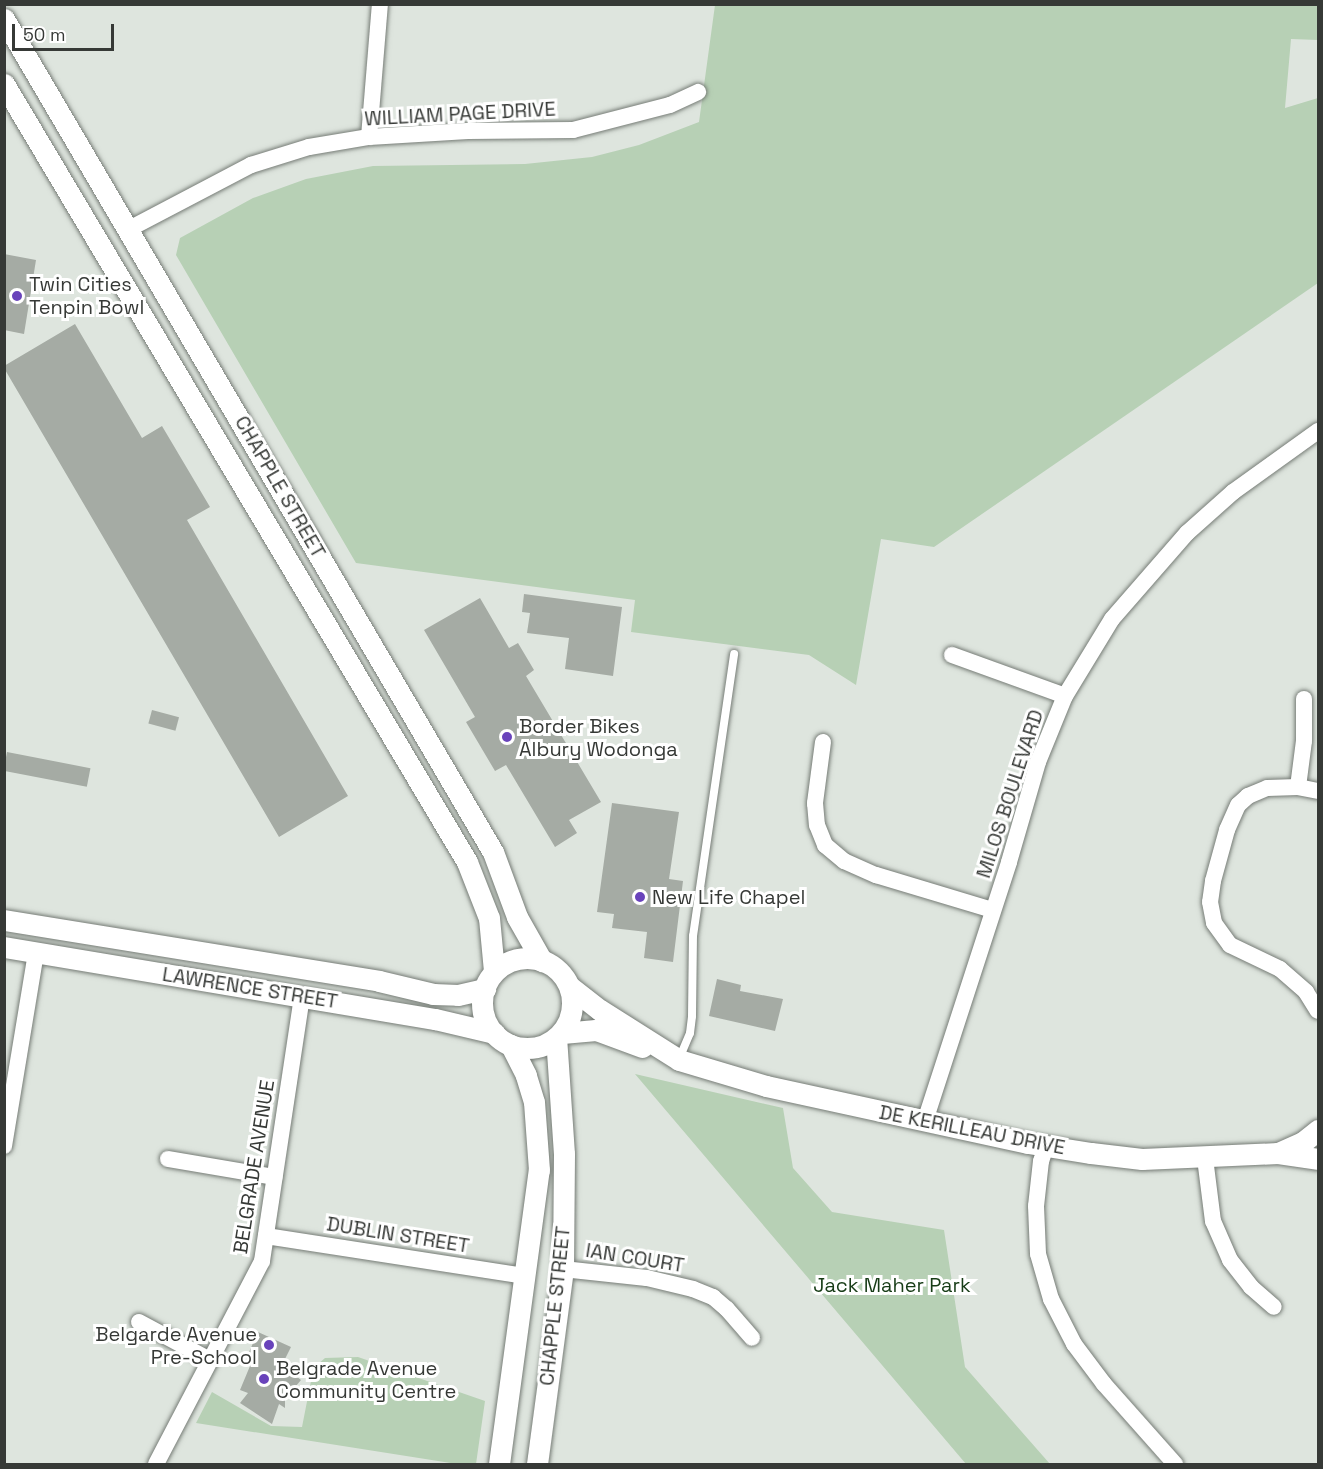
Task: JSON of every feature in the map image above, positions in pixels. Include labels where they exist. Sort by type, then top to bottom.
[{"type":"street","points":[[369,137],[380,4]]},
{"type":"street","name":"CHAPPLE STREET","points":[[4,20],[129,229],[493,852],[517,917],[542,961]]},
{"type":"street","name":"CHAPPLE STREET","points":[[4,84],[467,862],[489,918],[490,980]]},
{"type":"street","name":"WILLIAM PAGE DRIVE","points":[[129,229],[251,165],[309,147],[369,137],[468,130],[573,130],[670,105],[698,92]]},
{"type":"street","points":[[101,248],[129,229]]},
{"type":"street","name":"MILOS BOULEVARD","points":[[925,1121],[1038,762],[1065,696],[1112,619],[1188,533],[1233,492],[1318,431]]},
{"type":"street","points":[[952,655],[1065,696]]},
{"type":"street","points":[[1298,788],[1304,741],[1304,699]]},
{"type":"street","points":[[823,742],[815,803],[817,825],[825,845],[844,861],[876,874],[993,910]]},
{"type":"street","points":[[1318,791],[1298,788],[1267,788],[1248,796],[1238,805],[1227,830],[1213,881],[1210,902],[1214,923],[1230,945],[1280,969],[1305,992],[1318,1011]]},
{"type":"street","name":"LAWRENCE STREET","points":[[4,920],[379,981],[440,995],[458,995],[490,980]]},
{"type":"street","name":"LAWRENCE STREET","points":[[4,947],[465,1024],[502,1039]]},
{"type":"street","points":[[4,1146],[36,952]]},
{"type":"street","points":[[528,959],[542,961],[553,967],[569,986],[572,995],[571,1014],[559,1036],[534,1047],[502,1039],[483,1012],[490,980],[514,961],[528,959]]},
{"type":"street","points":[[302,996],[305,970]]},
{"type":"street","name":"DE KERILLEAU DRIVE","points":[[569,986],[600,1010],[676,1058]]},
{"type":"street","name":"BELGRADE AVENUE","points":[[156,1464],[262,1261],[302,996]]},
{"type":"street","name":"DE KERILLEAU DRIVE","points":[[559,1036],[596,1030],[655,1053],[766,1086],[1046,1146],[1142,1159],[1278,1153],[1318,1159]]},
{"type":"street","name":"CHAPPLE STREET","points":[[537,1464],[563,1269],[564,1154],[559,1036]]},
{"type":"street","name":"CHAPPLE STREET","points":[[499,1464],[539,1170],[538,1135],[532,1090],[502,1039]]},
{"type":"street","points":[[1318,1131],[1318,1149]]},
{"type":"street","name":"DE KERILLEAU DRIVE","points":[[1278,1153],[1303,1142],[1318,1131]]},
{"type":"street","points":[[1046,1146],[1041,1161],[1036,1206],[1038,1254],[1051,1299],[1074,1344],[1104,1384],[1175,1464]]},
{"type":"street","points":[[1205,1158],[1214,1221],[1230,1260],[1251,1287],[1274,1307]]},
{"type":"street","points":[[168,1159],[274,1177]]},
{"type":"street","name":"DUBLIN STREET","points":[[266,1236],[524,1276]]},
{"type":"street","name":"IAN COURT","points":[[563,1269],[647,1278],[693,1289],[713,1297],[727,1309],[752,1338]]},
{"type":"street","points":[[139,1322],[210,1360]]},
{"type":"lane","points":[[676,1058],[691,1024],[693,936],[734,654]]},
{"type":"green space","points":[[715,5],[1318,5],[1318,40],[1291,39],[1285,108],[1318,98],[1318,283],[934,547],[881,539],[856,685],[809,655],[631,632],[635,600],[356,563],[176,255],[180,238],[253,198],[306,179],[373,166],[525,164],[592,157],[639,145],[699,122]]},
{"type":"green space","name":"Jack Maher Park","points":[[635,1074],[783,1108],[793,1168],[832,1212],[944,1230],[965,1367],[1050,1464],[966,1464]]},
{"type":"green space","points":[[358,1357],[485,1401],[476,1464],[457,1464],[196,1423],[212,1392],[271,1426],[302,1427],[312,1376],[317,1365],[325,1358]]},
{"type":"building","name":"Twin Cities Tenpin Bowl","points":[[4,254],[36,260],[24,334],[4,330]]},
{"type":"building","points":[[75,324],[142,438],[162,426],[210,507],[187,520],[348,796],[279,837],[4,368]]},
{"type":"building","points":[[524,594],[622,607],[613,676],[565,669],[569,638],[527,633],[530,613],[522,612]]},
{"type":"building","points":[[480,598],[509,648],[518,643],[534,670],[526,676],[601,802],[569,820],[577,833],[555,847],[506,765],[495,771],[466,722],[475,717],[424,630]]},
{"type":"building","points":[[152,710],[179,717],[175,731],[148,724]]},
{"type":"building","points":[[7,752],[90,768],[87,787],[4,771]]},
{"type":"building","name":"New Life Chapel","points":[[612,803],[679,812],[669,879],[683,881],[673,962],[644,958],[647,932],[612,928],[614,914],[597,912]]},
{"type":"building","points":[[717,979],[741,985],[740,991],[783,999],[775,1031],[709,1016]]},
{"type":"building","points":[[258,1332],[291,1347],[282,1365],[301,1380],[285,1399],[285,1408],[279,1404],[272,1424],[240,1403],[248,1393],[240,1390],[250,1366],[245,1361]]},
{"type":"place","name":"Twin Cities Tenpin Bowl","points":[[17,296]]},
{"type":"place","name":"Border Bikes Albury Wodonga","points":[[507,737]]},
{"type":"place","name":"New Life Chapel","points":[[640,897]]},
{"type":"place","name":"Belgarde Avenue Pre-School","points":[[269,1345]]},
{"type":"place","name":"Belgrade Avenue Community Centre","points":[[264,1379]]}]
